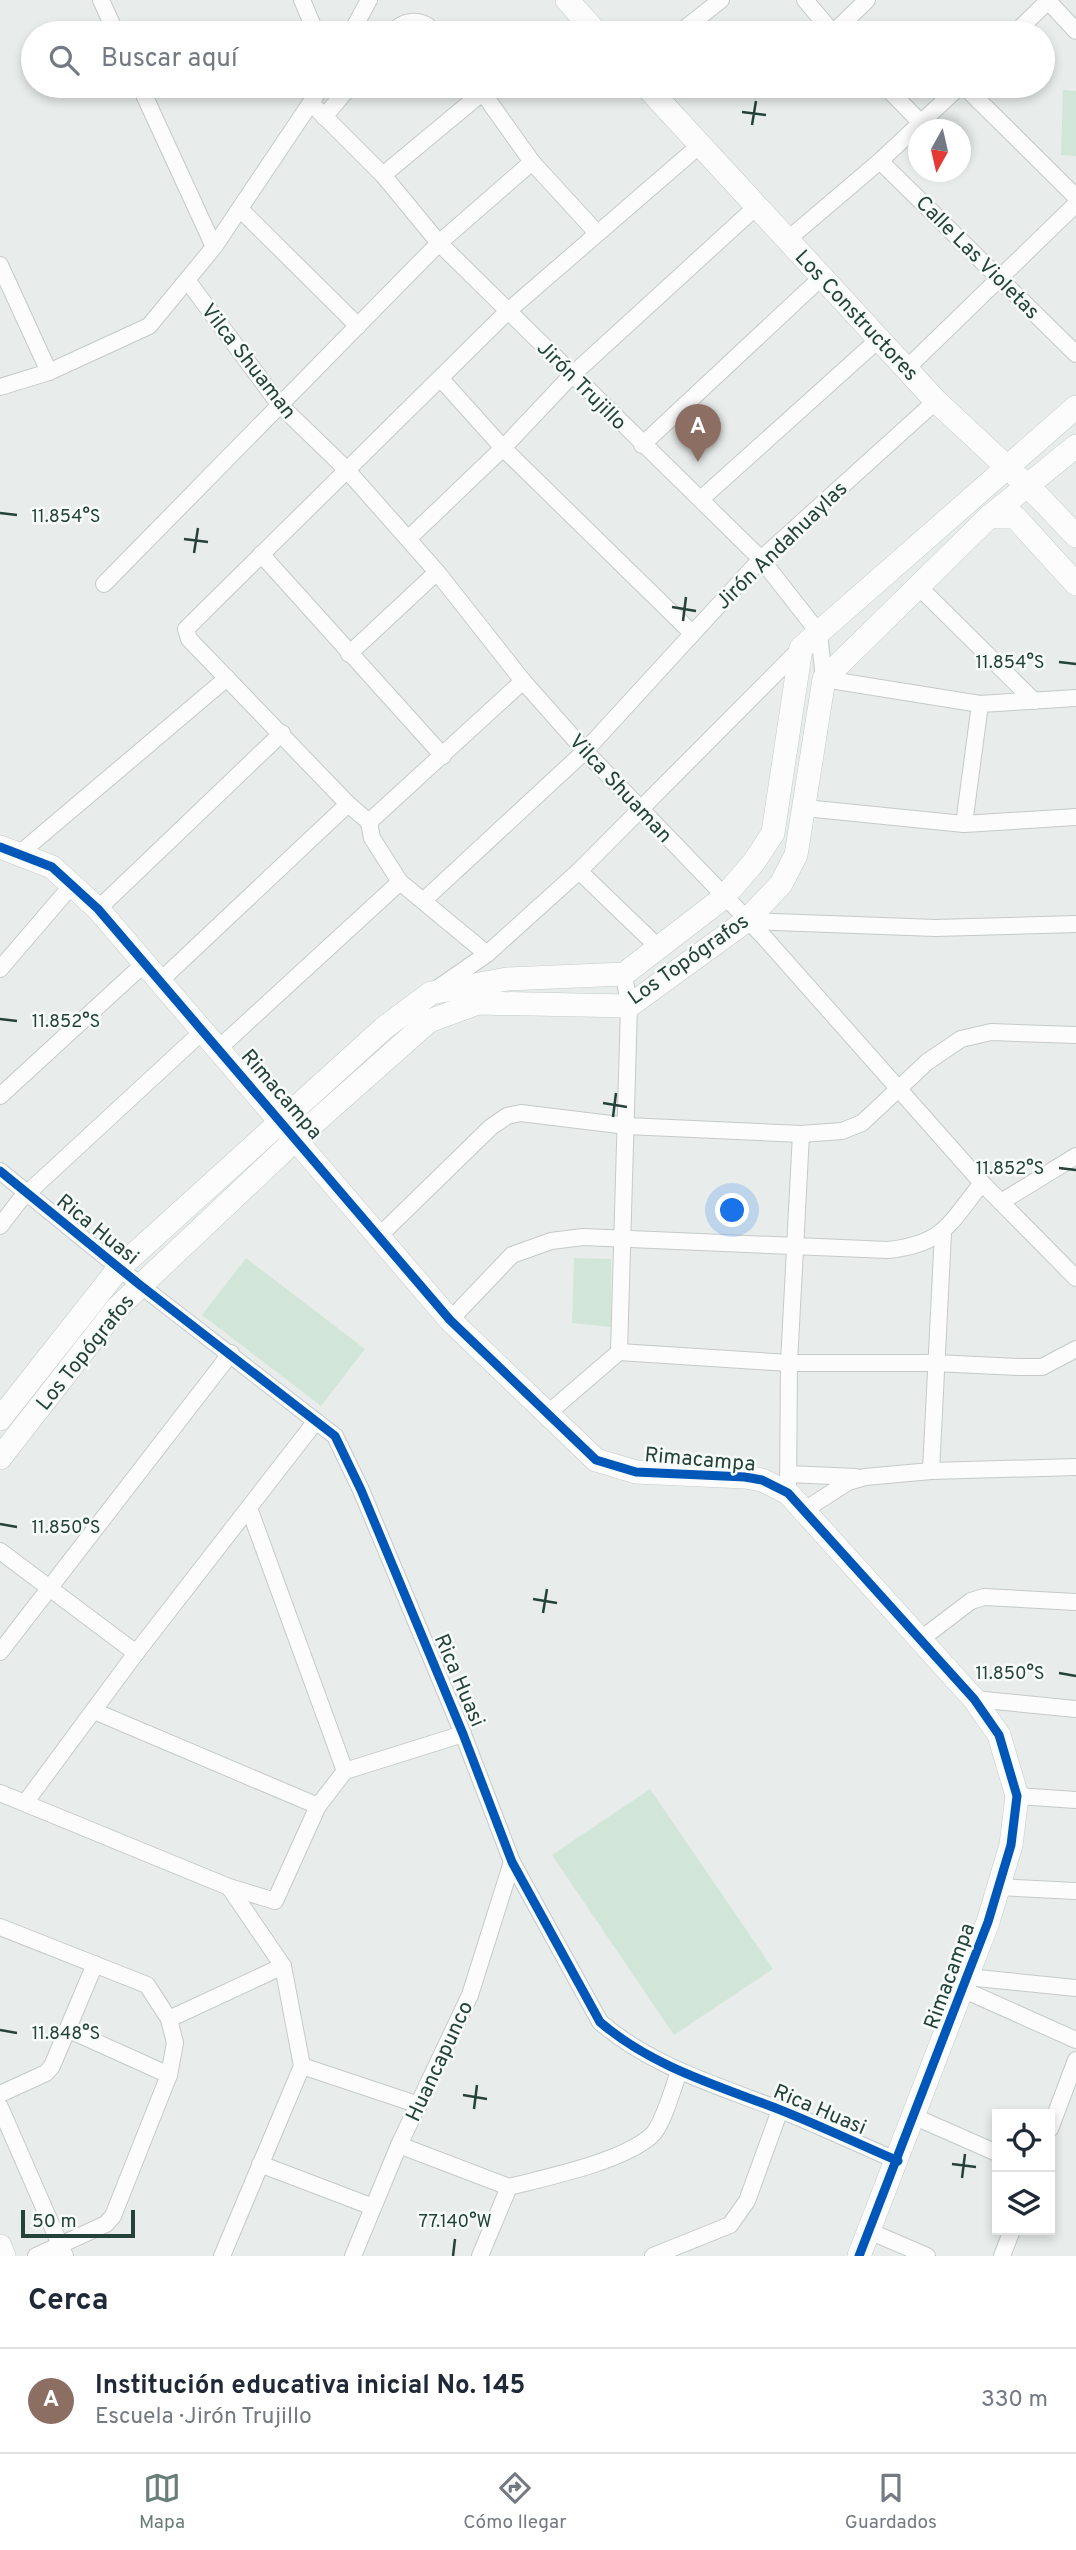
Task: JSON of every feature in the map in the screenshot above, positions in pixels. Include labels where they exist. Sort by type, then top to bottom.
[{"type":"main road","points":[[577,3],[589,21]]},
{"type":"main road","name":"Los Constructores","points":[[657,98],[936,401],[1076,536]]},
{"type":"main road","points":[[801,648],[1076,407]]},
{"type":"main road","points":[[824,679],[989,517],[1027,486],[1067,460],[1076,446]]},
{"type":"main road","points":[[989,517],[1015,517],[1076,584]]},
{"type":"main road","name":"Los Topógrafos","points":[[0,1419],[119,1268],[384,1028],[431,993],[507,979],[624,974],[723,898],[754,862],[773,832],[801,648]]},
{"type":"main road","name":"Los Topógrafos","points":[[0,1458],[117,1308],[297,1138],[429,1021],[460,1007],[478,1003],[629,1006],[746,920],[781,884],[796,855],[824,679]]},
{"type":"main road","name":"Rimacampa","points":[[9,850],[52,867],[98,909],[297,1138],[377,1238],[450,1320],[596,1460],[611,1466],[665,1474],[746,1477],[788,1483],[803,1511],[974,1699],[999,1735],[1017,1796],[1012,1845],[965,1984],[859,2256]]},
{"type":"main road","points":[[0,2246],[4,2256]]},
{"type":"street","points":[[101,0],[111,21]]},
{"type":"street","points":[[302,0],[311,21]]},
{"type":"street","points":[[358,21],[369,0]]},
{"type":"street","points":[[694,21],[721,0]]},
{"type":"street","points":[[805,0],[823,21]]},
{"type":"street","points":[[845,21],[867,0]]},
{"type":"street","points":[[1028,21],[1049,1],[1076,31]]},
{"type":"street","points":[[147,98],[215,247]]},
{"type":"street","points":[[0,387],[50,372],[149,326],[215,247],[315,98]]},
{"type":"street","points":[[324,117],[339,98]]},
{"type":"street","points":[[383,175],[471,98]]},
{"type":"street","points":[[487,98],[531,162],[597,233]]},
{"type":"street","points":[[897,98],[917,119]]},
{"type":"street","points":[[925,119],[949,98]]},
{"type":"street","points":[[974,98],[1076,197]]},
{"type":"street","name":"Jirón Trujillo","points":[[312,104],[383,175],[439,243],[571,376],[761,559],[819,633]]},
{"type":"street","points":[[787,240],[908,135]]},
{"type":"street","points":[[487,954],[400,882],[372,838],[369,822],[348,804],[189,639],[186,629],[508,311],[700,145]]},
{"type":"street","name":"Calle Las Violetas","points":[[880,161],[1076,354]]},
{"type":"street","points":[[104,584],[439,243],[531,162]]},
{"type":"street","points":[[906,369],[1076,204]]},
{"type":"street","points":[[408,539],[503,448],[571,376],[757,206]]},
{"type":"street","points":[[240,209],[358,326]]},
{"type":"street","points":[[0,265],[50,372]]},
{"type":"street","points":[[642,445],[822,277]]},
{"type":"street","name":"Vilca Shuaman","points":[[187,280],[279,404],[346,469],[438,572],[523,681],[585,751],[746,920],[982,1183],[1076,1278]]},
{"type":"street","points":[[701,499],[878,339]]},
{"type":"street","points":[[441,379],[503,448],[692,633]]},
{"type":"street","name":"Jirón Andahuaylas","points":[[423,901],[585,751],[761,559],[936,401]]},
{"type":"street","points":[[261,554],[443,756]]},
{"type":"street","points":[[349,654],[438,572]]},
{"type":"street","points":[[918,586],[1034,701]]},
{"type":"street","points":[[819,633],[824,679],[980,704],[1076,698]]},
{"type":"street","points":[[431,993],[487,954],[579,871],[801,648]]},
{"type":"street","points":[[9,850],[227,678]]},
{"type":"street","points":[[369,822],[523,681]]},
{"type":"street","points":[[964,824],[980,704]]},
{"type":"street","points":[[98,909],[282,733]]},
{"type":"street","points":[[0,1096],[153,972],[348,804]]},
{"type":"street","points":[[805,808],[964,824],[1076,817]]},
{"type":"street","points":[[579,871],[657,947]]},
{"type":"street","points":[[219,1048],[400,882]]},
{"type":"street","points":[[0,969],[72,886]]},
{"type":"street","points":[[746,920],[935,928],[1076,925]]},
{"type":"street","points":[[619,1352],[620,1239],[627,1126],[629,1006],[624,974]]},
{"type":"street","points":[[0,1226],[27,1194],[204,1030]]},
{"type":"street","points":[[377,1238],[491,1128],[507,1116],[521,1113],[627,1126],[801,1134],[842,1131],[862,1123],[943,1049],[968,1036],[990,1032],[1076,1035]]},
{"type":"street","points":[[801,1134],[789,1363],[788,1483],[931,1471],[1076,1467]]},
{"type":"street","points":[[1001,1202],[1076,1156]]},
{"type":"street","name":"Rica Huasi","points":[[0,1171],[119,1268],[335,1436],[361,1490],[463,1734],[512,1862],[600,2022],[622,2041],[679,2072],[780,2110],[898,2161]]},
{"type":"street","points":[[450,1320],[512,1255],[551,1241],[583,1237],[888,1250],[912,1247],[943,1233],[982,1183]]},
{"type":"street","points":[[931,1471],[943,1233]]},
{"type":"street","points":[[547,1414],[619,1352],[789,1363],[935,1363],[1042,1367],[1076,1349]]},
{"type":"street","points":[[0,1652],[231,1353]]},
{"type":"street","points":[[25,1803],[136,1653],[316,1421]]},
{"type":"street","points":[[803,1511],[848,1482],[865,1477]]},
{"type":"street","points":[[249,1508],[345,1771]]},
{"type":"street","points":[[0,1551],[136,1653]]},
{"type":"street","points":[[921,1639],[971,1601],[984,1597],[1076,1602]]},
{"type":"street","points":[[974,1699],[1076,1709]]},
{"type":"street","points":[[94,1711],[318,1806]]},
{"type":"street","points":[[0,1793],[229,1887],[275,1901],[318,1806],[345,1771],[463,1734]]},
{"type":"street","points":[[1017,1796],[1076,1800]]},
{"type":"street","name":"Huancapunco","points":[[353,2256],[399,2145],[470,1995],[512,1862]]},
{"type":"street","points":[[998,1886],[1076,1891]]},
{"type":"street","points":[[222,2256],[302,2066],[283,1966],[229,1887]]},
{"type":"street","points":[[0,1927],[148,1985],[169,2019],[175,2043],[169,2075],[113,2216],[106,2224],[63,2250],[36,2256]]},
{"type":"street","points":[[0,2094],[46,2073],[69,2030],[95,1964]]},
{"type":"street","points":[[169,2019],[283,1966]]},
{"type":"street","points":[[965,1984],[1076,1988]]},
{"type":"street","points":[[965,1984],[1076,2040]]},
{"type":"street","points":[[69,2030],[169,2075]]},
{"type":"street","points":[[1055,2116],[1076,2060]]},
{"type":"street","points":[[302,2066],[419,2105]]},
{"type":"street","points":[[399,2145],[509,2187],[569,2172],[622,2152],[653,2135],[679,2072]]},
{"type":"street","points":[[0,2107],[63,2250]]},
{"type":"street","points":[[653,2256],[730,2225],[747,2201],[780,2110]]},
{"type":"street","points":[[915,2117],[992,2151]]},
{"type":"street","points":[[260,2164],[373,2207]]},
{"type":"street","points":[[480,2256],[509,2187]]},
{"type":"street","points":[[869,2231],[927,2256]]},
{"type":"street","points":[[1002,2256],[1010,2235]]},
{"type":"green space","points":[[1063,90],[1076,91],[1076,156],[1061,155]]},
{"type":"green space","points":[[246,1258],[365,1349],[321,1406],[202,1315]]},
{"type":"green space","points":[[574,1258],[611,1259],[611,1327],[572,1323]]},
{"type":"green space","points":[[650,1789],[773,1969],[674,2035],[552,1855]]},
{"type":"cycle path","points":[[0,847],[52,867],[98,909],[450,1320],[596,1460],[636,1472],[745,1477],[762,1480],[788,1493],[974,1699],[999,1735],[1017,1796],[1011,1845],[988,1922],[859,2256]]},
{"type":"cycle path","points":[[0,1171],[140,1285],[335,1436],[361,1490],[463,1734],[512,1862],[600,2022],[662,2063],[793,2115],[898,2161]]},
{"type":"place","name":"Institución educativa inicial No. 145","points":[[698,462]]}]
